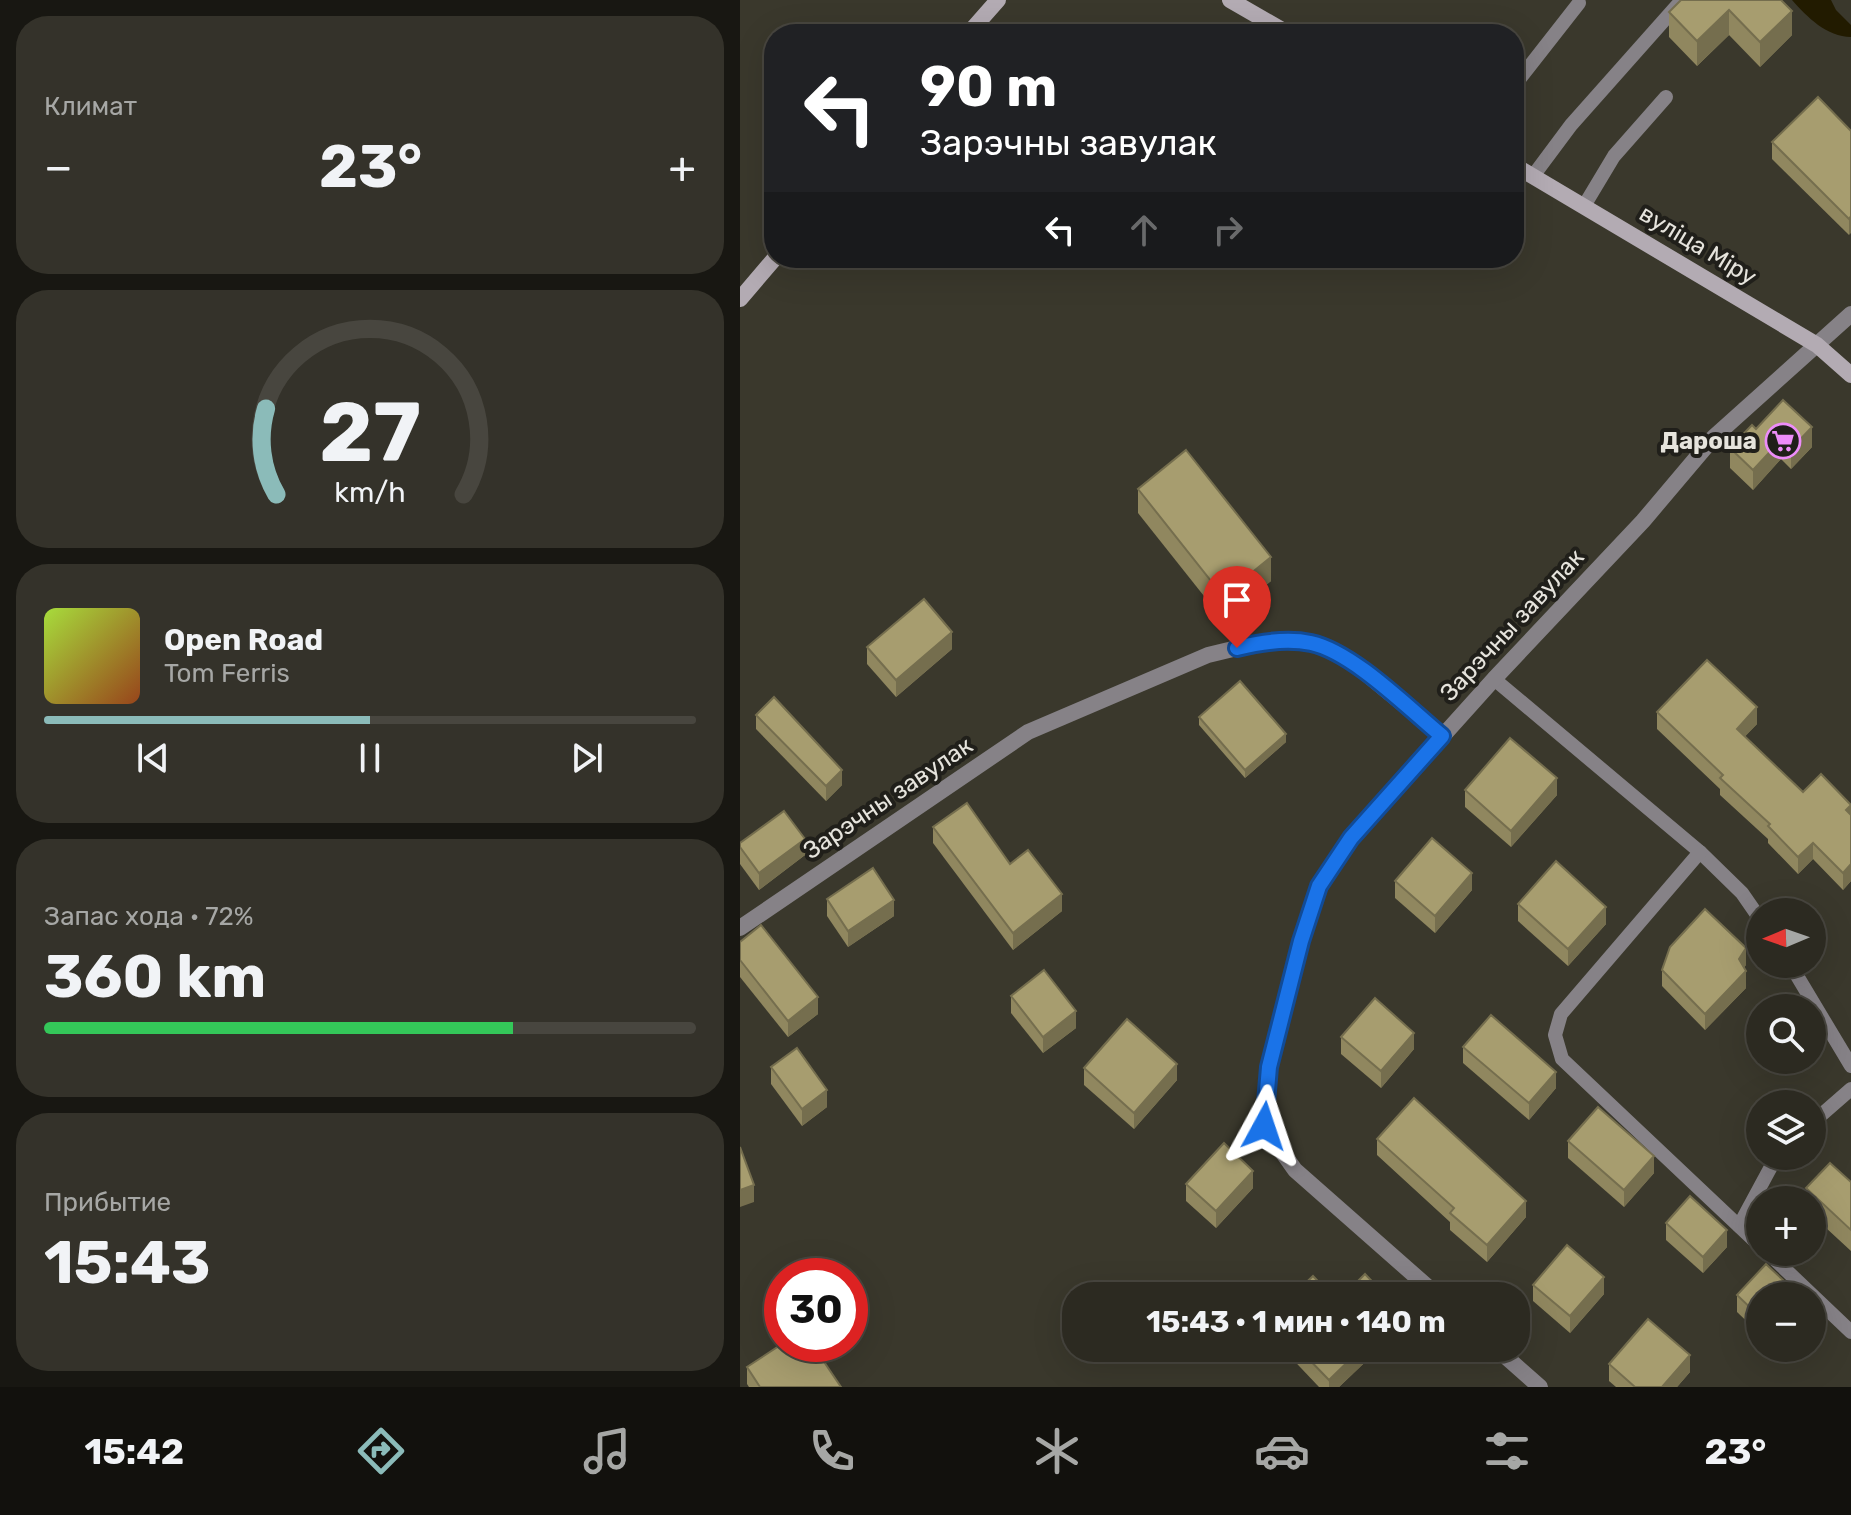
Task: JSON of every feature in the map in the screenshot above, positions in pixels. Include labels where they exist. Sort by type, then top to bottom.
[{"type":"street","points":[[977,24],[998,0]]},
{"type":"street","points":[[1230,0],[1272,24]]},
{"type":"street","name":"вуліца Міру","points":[[1524,171],[1817,345],[1851,375]]},
{"type":"street","points":[[740,299],[766,268]]},
{"type":"street","name":"Зарэчны завулак","points":[[740,928],[1028,732],[1208,655],[1266,641],[1312,643],[1347,658],[1442,736],[1643,521],[1714,437],[1851,314]]},
{"type":"street","points":[[1422,1282],[1295,1170],[1264,1126],[1269,1067],[1301,941],[1319,886],[1351,838],[1442,736]]},
{"type":"street","points":[[1512,1362],[1540,1387]]},
{"type":"lane","points":[[1533,176],[1571,125],[1682,0]]},
{"type":"lane","points":[[1524,73],[1579,3]]},
{"type":"lane","points":[[1584,206],[1614,156],[1666,97]]},
{"type":"lane","points":[[1494,679],[1700,852],[1746,899]]},
{"type":"lane","points":[[1700,852],[1561,1014],[1555,1035],[1562,1059],[1746,1233]]},
{"type":"lane","points":[[1798,978],[1851,1066]]},
{"type":"lane","points":[[1826,1111],[1851,1089]]},
{"type":"lane","points":[[1739,1226],[1769,1170]]},
{"type":"lane","points":[[1782,1266],[1851,1332]]},
{"type":"shaded area","points":[[1792,0],[1831,0],[1851,25],[1851,37],[1826,30]]},
{"type":"building","points":[[1681,0],[1781,0],[1792,11],[1760,42],[1729,10],[1697,41],[1669,12]]},
{"type":"building","points":[[1818,97],[1851,131],[1849,219],[1772,142]]},
{"type":"building","points":[[1783,400],[1812,427],[1791,449],[1781,440],[1753,470],[1730,448],[1752,425],[1756,429]]},
{"type":"building","points":[[1186,450],[1271,557],[1223,596],[1138,489]]},
{"type":"building","points":[[924,599],[952,632],[896,680],[867,647]]},
{"type":"building","points":[[1707,660],[1757,707],[1737,729],[1803,792],[1821,774],[1851,805],[1846,810],[1851,815],[1851,864],[1843,873],[1813,843],[1798,857],[1768,826],[1770,824],[1720,778],[1723,775],[1657,712]]},
{"type":"building","points":[[1240,681],[1286,734],[1245,770],[1199,717]]},
{"type":"building","points":[[774,697],[842,770],[826,786],[756,715]]},
{"type":"building","points":[[1510,738],[1557,778],[1511,831],[1465,790]]},
{"type":"building","points":[[967,803],[1010,864],[1028,850],[1062,894],[1013,933],[933,827]]},
{"type":"building","points":[[784,811],[805,839],[759,873],[740,843]]},
{"type":"building","points":[[1432,838],[1472,873],[1435,916],[1395,881]]},
{"type":"building","points":[[1556,861],[1606,907],[1568,949],[1518,904]]},
{"type":"building","points":[[873,868],[894,900],[848,931],[827,899]]},
{"type":"building","points":[[1705,909],[1746,948],[1739,959],[1746,971],[1705,1014],[1662,970],[1670,947]]},
{"type":"building","points":[[761,925],[818,997],[788,1021],[740,960],[740,942]]},
{"type":"building","points":[[1044,970],[1076,1011],[1043,1037],[1011,996]]},
{"type":"building","points":[[1375,998],[1414,1033],[1381,1071],[1341,1037]]},
{"type":"building","points":[[1491,1015],[1556,1072],[1529,1103],[1463,1047]]},
{"type":"building","points":[[1127,1019],[1177,1064],[1134,1113],[1084,1068]]},
{"type":"building","points":[[797,1048],[827,1090],[802,1109],[771,1067]]},
{"type":"building","points":[[1414,1098],[1526,1201],[1487,1245],[1450,1213],[1454,1208],[1377,1139]]},
{"type":"building","points":[[1598,1107],[1654,1156],[1624,1190],[1568,1141]]},
{"type":"building","points":[[1224,1143],[1253,1171],[1216,1211],[1186,1184]]},
{"type":"building","points":[[740,1147],[754,1185],[740,1190]]},
{"type":"building","points":[[1830,1163],[1851,1182],[1851,1230],[1826,1207],[1826,1186],[1808,1186]]},
{"type":"building","points":[[1690,1196],[1727,1230],[1703,1257],[1666,1223]]},
{"type":"building","points":[[1567,1245],[1604,1277],[1570,1316],[1533,1285]]},
{"type":"building","points":[[1764,1266],[1768,1266],[1785,1282],[1749,1282]]},
{"type":"building","points":[[1365,1274],[1373,1282],[1357,1282]]},
{"type":"building","points":[[1746,1285],[1746,1304],[1737,1295]]},
{"type":"building","points":[[1648,1319],[1690,1355],[1662,1387],[1635,1387],[1609,1364]]},
{"type":"building","points":[[764,1356],[764,1362],[824,1362],[841,1387],[760,1387],[747,1367]]},
{"type":"building","points":[[1312,1362],[1348,1362],[1329,1380]]},
{"type":"place","name":"Дароша","points":[[1783,441]]},
{"type":"route","points":[[1237,648],[1266,641],[1312,643],[1347,658],[1442,736],[1351,838],[1319,886],[1301,941],[1269,1067],[1264,1126]]}]
